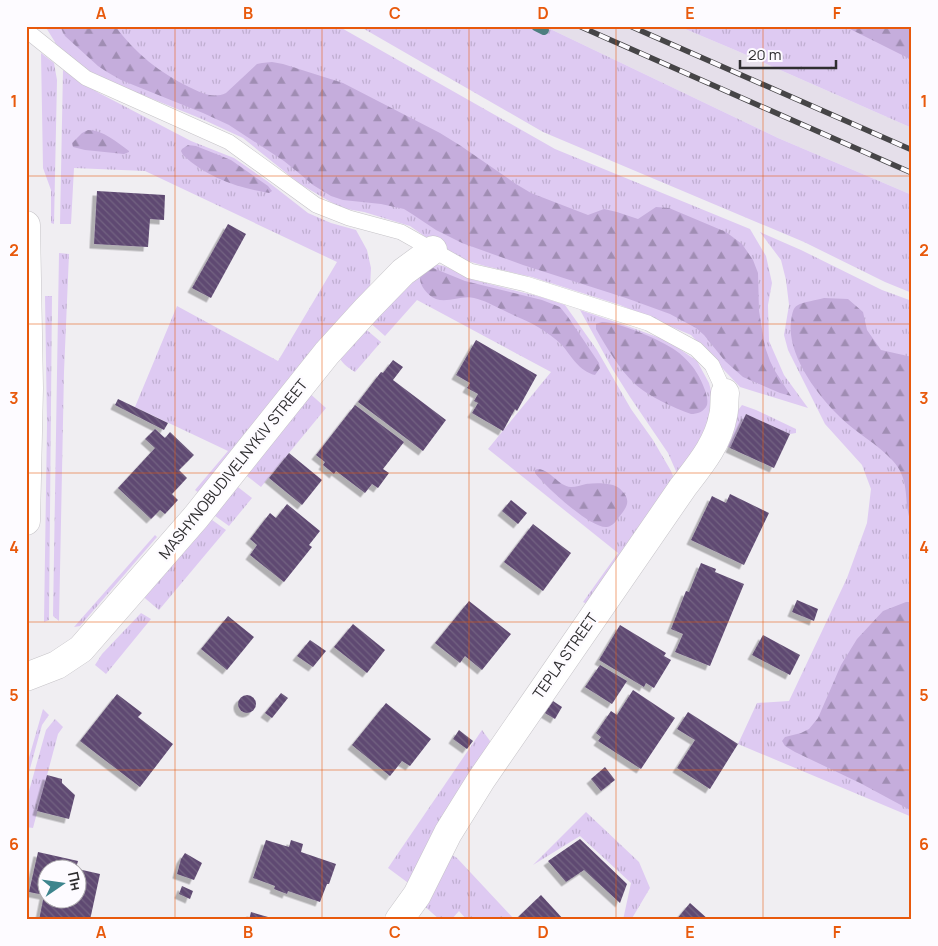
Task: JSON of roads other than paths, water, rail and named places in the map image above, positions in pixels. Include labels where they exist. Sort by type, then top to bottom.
[{"type":"street","points":[[26,225],[29,388],[26,521]]},
{"type":"street","name":"MASHYNOBUDIVELNYKIV STREET","points":[[26,677],[57,665],[81,649],[196,517],[327,353],[403,272],[434,250]]},
{"type":"street","name":"TEPLA STREET","points":[[399,920],[417,895],[448,833],[481,780],[666,511],[705,458],[717,437],[723,416],[725,393]]},
{"type":"lane","points":[[26,30],[86,78],[229,142],[316,205],[349,218],[401,232],[470,271],[526,284],[648,323],[696,349],[712,365],[725,393]]},
{"type":"waterway","points":[[536,26],[544,30]]},
{"type":"railway","points":[[579,26],[912,173]]},
{"type":"railway","points":[[630,26],[912,150]]}]
